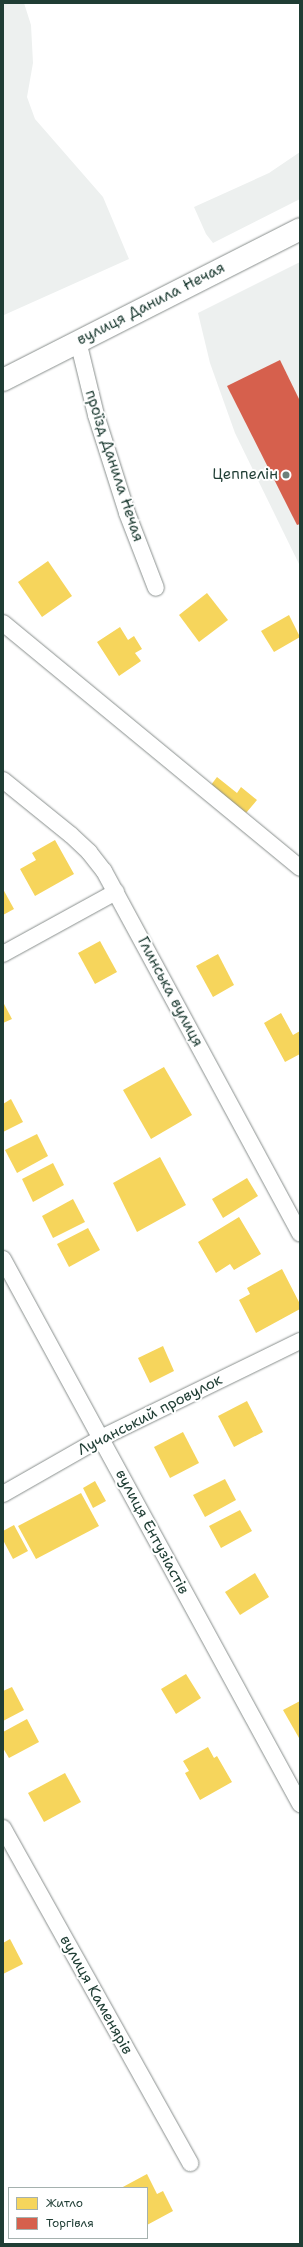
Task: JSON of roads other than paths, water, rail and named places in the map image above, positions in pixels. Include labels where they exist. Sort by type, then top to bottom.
[{"type":"main road","name":"вулиця Данила Нечая","points":[[3,380],[300,229]]},
{"type":"street","name":"проїзд Данила Нечая","points":[[78,341],[96,415],[127,513],[156,588]]},
{"type":"street","points":[[3,622],[300,868]]},
{"type":"street","name":"Глинська вулиця","points":[[3,780],[89,852],[104,871],[300,1233]]},
{"type":"street","points":[[3,954],[116,892]]},
{"type":"street","name":"вулиця Ентузіастів","points":[[3,1259],[102,1438],[300,1804]]},
{"type":"street","name":"Лучанський провулок","points":[[3,1494],[102,1438],[300,1340]]},
{"type":"street","name":"вулиця Каменярів","points":[[3,1828],[190,2163]]},
{"type":"place","name":"Цеппелін","points":[[286,475]]}]
